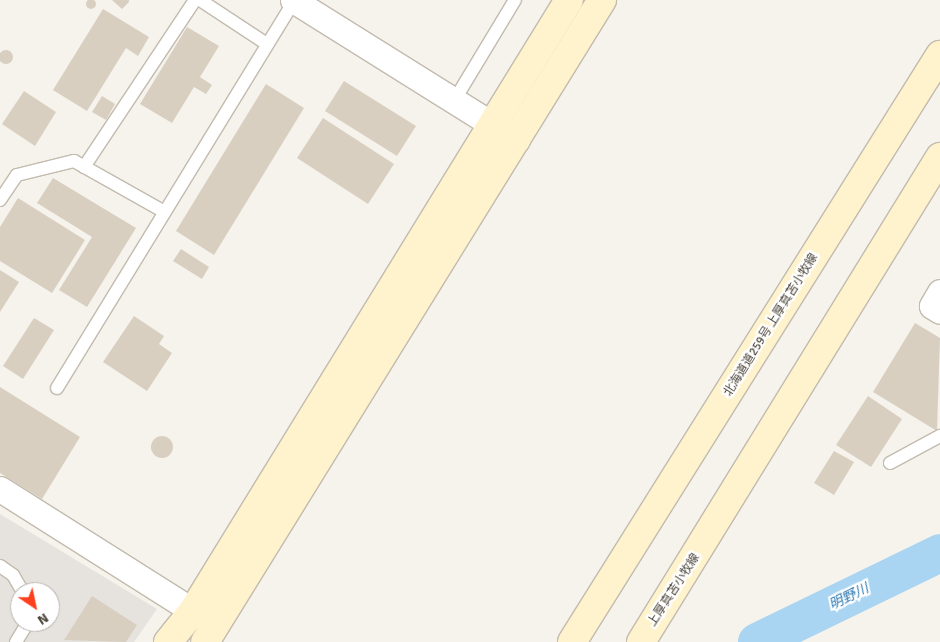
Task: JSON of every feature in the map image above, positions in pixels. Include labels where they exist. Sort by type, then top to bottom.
[{"type":"street","points":[[294,0],[506,132]]},
{"type":"street","points":[[0,489],[193,611],[211,634],[506,132],[569,0]]},
{"type":"street","points":[[168,642],[193,611],[506,132],[602,0]]},
{"type":"street","name":"北海道道259号 上厚真苫小牧線","points":[[572,642],[940,54]]},
{"type":"street","name":"上厚真苫小牧線","points":[[641,642],[940,157]]},
{"type":"street","points":[[940,292],[932,306],[940,311]]},
{"type":"lane","points":[[84,167],[195,0]]},
{"type":"lane","points":[[200,0],[267,44]]},
{"type":"lane","points":[[57,388],[294,0]]},
{"type":"lane","points":[[454,101],[515,0]]},
{"type":"lane","points":[[0,200],[17,174],[74,161],[165,212]]},
{"type":"lane","points":[[890,463],[940,436]]},
{"type":"lane","points":[[0,566],[13,575],[17,582]]},
{"type":"shaded area","points":[[0,514],[157,609],[134,642],[0,642]]},
{"type":"building","points":[[91,-1],[96,4],[91,9],[86,4]]},
{"type":"building","points":[[112,0],[129,0],[129,2],[122,9]]},
{"type":"building","points":[[103,9],[149,37],[138,56],[126,48],[87,111],[53,90]]},
{"type":"building","points":[[187,27],[219,46],[200,77],[212,85],[206,94],[194,87],[172,123],[140,104]]},
{"type":"building","points":[[3,50],[9,50],[13,57],[9,64],[3,64],[-1,60],[-1,54]]},
{"type":"building","points":[[344,81],[416,126],[397,156],[325,111]]},
{"type":"building","points":[[266,84],[304,108],[214,255],[176,231]]},
{"type":"building","points":[[24,91],[56,112],[35,146],[2,124]]},
{"type":"building","points":[[102,96],[115,104],[106,120],[92,112]]},
{"type":"building","points":[[323,118],[394,164],[368,204],[297,158]]},
{"type":"building","points":[[53,178],[136,228],[87,307],[59,290],[92,237],[37,203]]},
{"type":"building","points":[[18,198],[85,240],[52,293],[0,261],[0,227]]},
{"type":"building","points":[[181,249],[209,267],[202,279],[173,261]]},
{"type":"building","points":[[0,270],[19,282],[0,312]]},
{"type":"building","points":[[134,316],[164,336],[159,344],[172,353],[147,391],[103,362]]},
{"type":"building","points":[[34,318],[54,330],[23,379],[3,366]]},
{"type":"building","points":[[915,323],[940,338],[937,431],[873,392]]},
{"type":"building","points":[[0,387],[80,437],[42,499],[0,473]]},
{"type":"building","points":[[868,396],[902,419],[871,467],[836,445]]},
{"type":"building","points":[[162,436],[170,439],[173,447],[170,455],[162,458],[154,455],[151,447],[154,439]]},
{"type":"building","points":[[834,451],[854,462],[834,495],[814,483]]},
{"type":"building","points":[[92,596],[137,625],[126,642],[64,640]]},
{"type":"waterway","name":"明野川","points":[[757,642],[940,553]]}]
